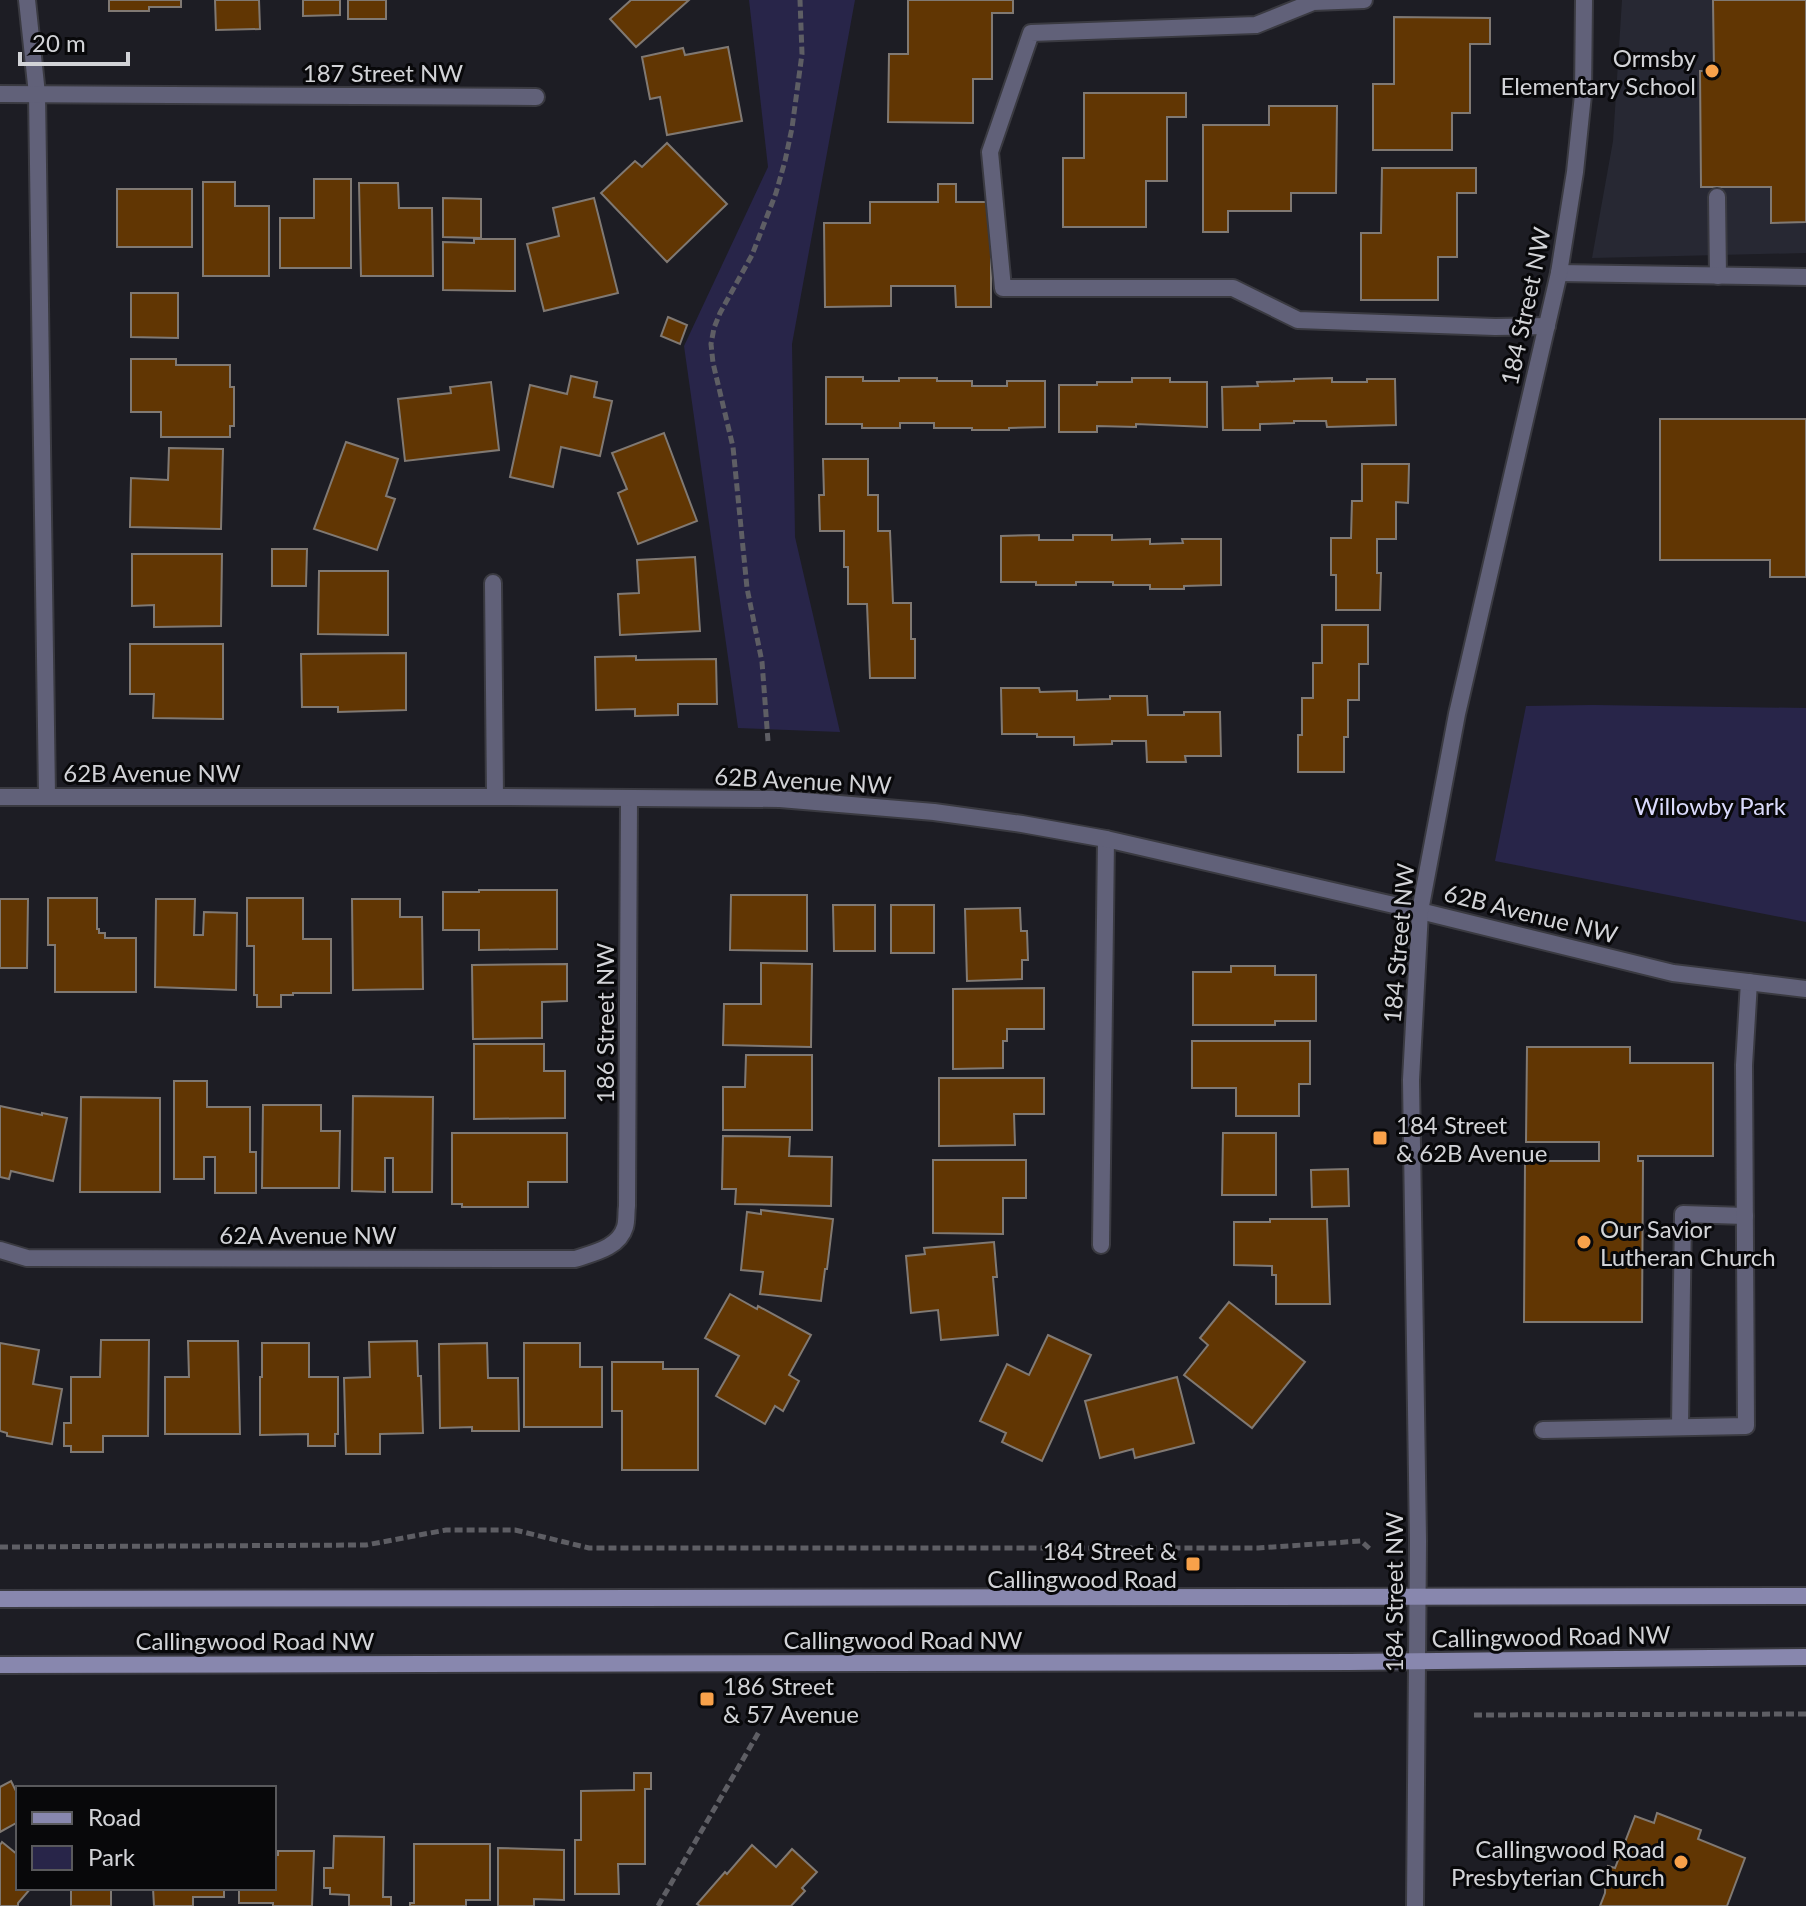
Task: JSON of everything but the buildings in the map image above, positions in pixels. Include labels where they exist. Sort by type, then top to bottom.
[{"type":"main road","name":"Callingwood Road NW","points":[[0,1599],[1806,1596]]},
{"type":"main road","name":"Callingwood Road NW","points":[[0,1665],[1416,1662],[1806,1657]]},
{"type":"street","points":[[27,0],[37,94],[47,796]]},
{"type":"street","points":[[1364,0],[1313,2],[1256,25],[1031,33],[990,152],[1003,288],[1233,288],[1298,320],[1547,326]]},
{"type":"street","name":"184 Street NW","points":[[1415,1906],[1418,1541],[1411,1080],[1420,911],[1457,714],[1559,273],[1583,95],[1584,0]]},
{"type":"street","name":"187 Street NW","points":[[0,94],[536,97]]},
{"type":"street","points":[[1717,197],[1718,276]]},
{"type":"street","points":[[1559,273],[1806,277]]},
{"type":"street","points":[[493,583],[495,797]]},
{"type":"street","name":"62B Avenue NW","points":[[0,797],[780,799],[934,812],[1106,839],[1673,973],[1806,989]]},
{"type":"street","name":"186 Street NW","points":[[614,1244],[624,1229],[627,1206],[629,798]]},
{"type":"street","points":[[1101,1245],[1106,839]]},
{"type":"street","points":[[1543,1430],[1746,1426],[1744,1065],[1749,982]]},
{"type":"street","points":[[1680,1427],[1683,1214],[1745,1216]]},
{"type":"street","name":"62A Avenue NW","points":[[0,1250],[27,1258],[575,1259],[614,1244]]},
{"type":"path","points":[[768,741],[762,662],[747,588],[733,447],[711,344],[720,313],[752,255],[785,161],[802,54],[800,0]]},
{"type":"path","points":[[0,1547],[366,1545],[446,1530],[515,1530],[589,1548],[1258,1548],[1361,1541],[1371,1550]]},
{"type":"path","points":[[1474,1715],[1806,1714]]},
{"type":"path","points":[[658,1906],[760,1730]]},
{"type":"shaded area","name":"Ormsby Elementary School","points":[[1622,0],[1806,0],[1806,253],[1592,258],[1613,141]]},
{"type":"green space","points":[[749,0],[855,0],[792,344],[795,537],[840,732],[738,728],[684,346],[768,167]]},
{"type":"green space","name":"Willowby Park","points":[[1526,706],[1806,708],[1806,922],[1495,861]]},
{"type":"place","name":"Ormsby Elementary School","points":[[1712,71]]},
{"type":"place","name":"184 Street & 62B Avenue","points":[[1380,1138]]},
{"type":"place","name":"Our Savior Lutheran Church","points":[[1584,1242]]},
{"type":"place","name":"184 Street & Callingwood Road","points":[[1193,1564]]},
{"type":"place","name":"186 Street & 57 Avenue","points":[[707,1699]]},
{"type":"place","name":"Callingwood Road Presbyterian Church","points":[[1681,1862]]}]
